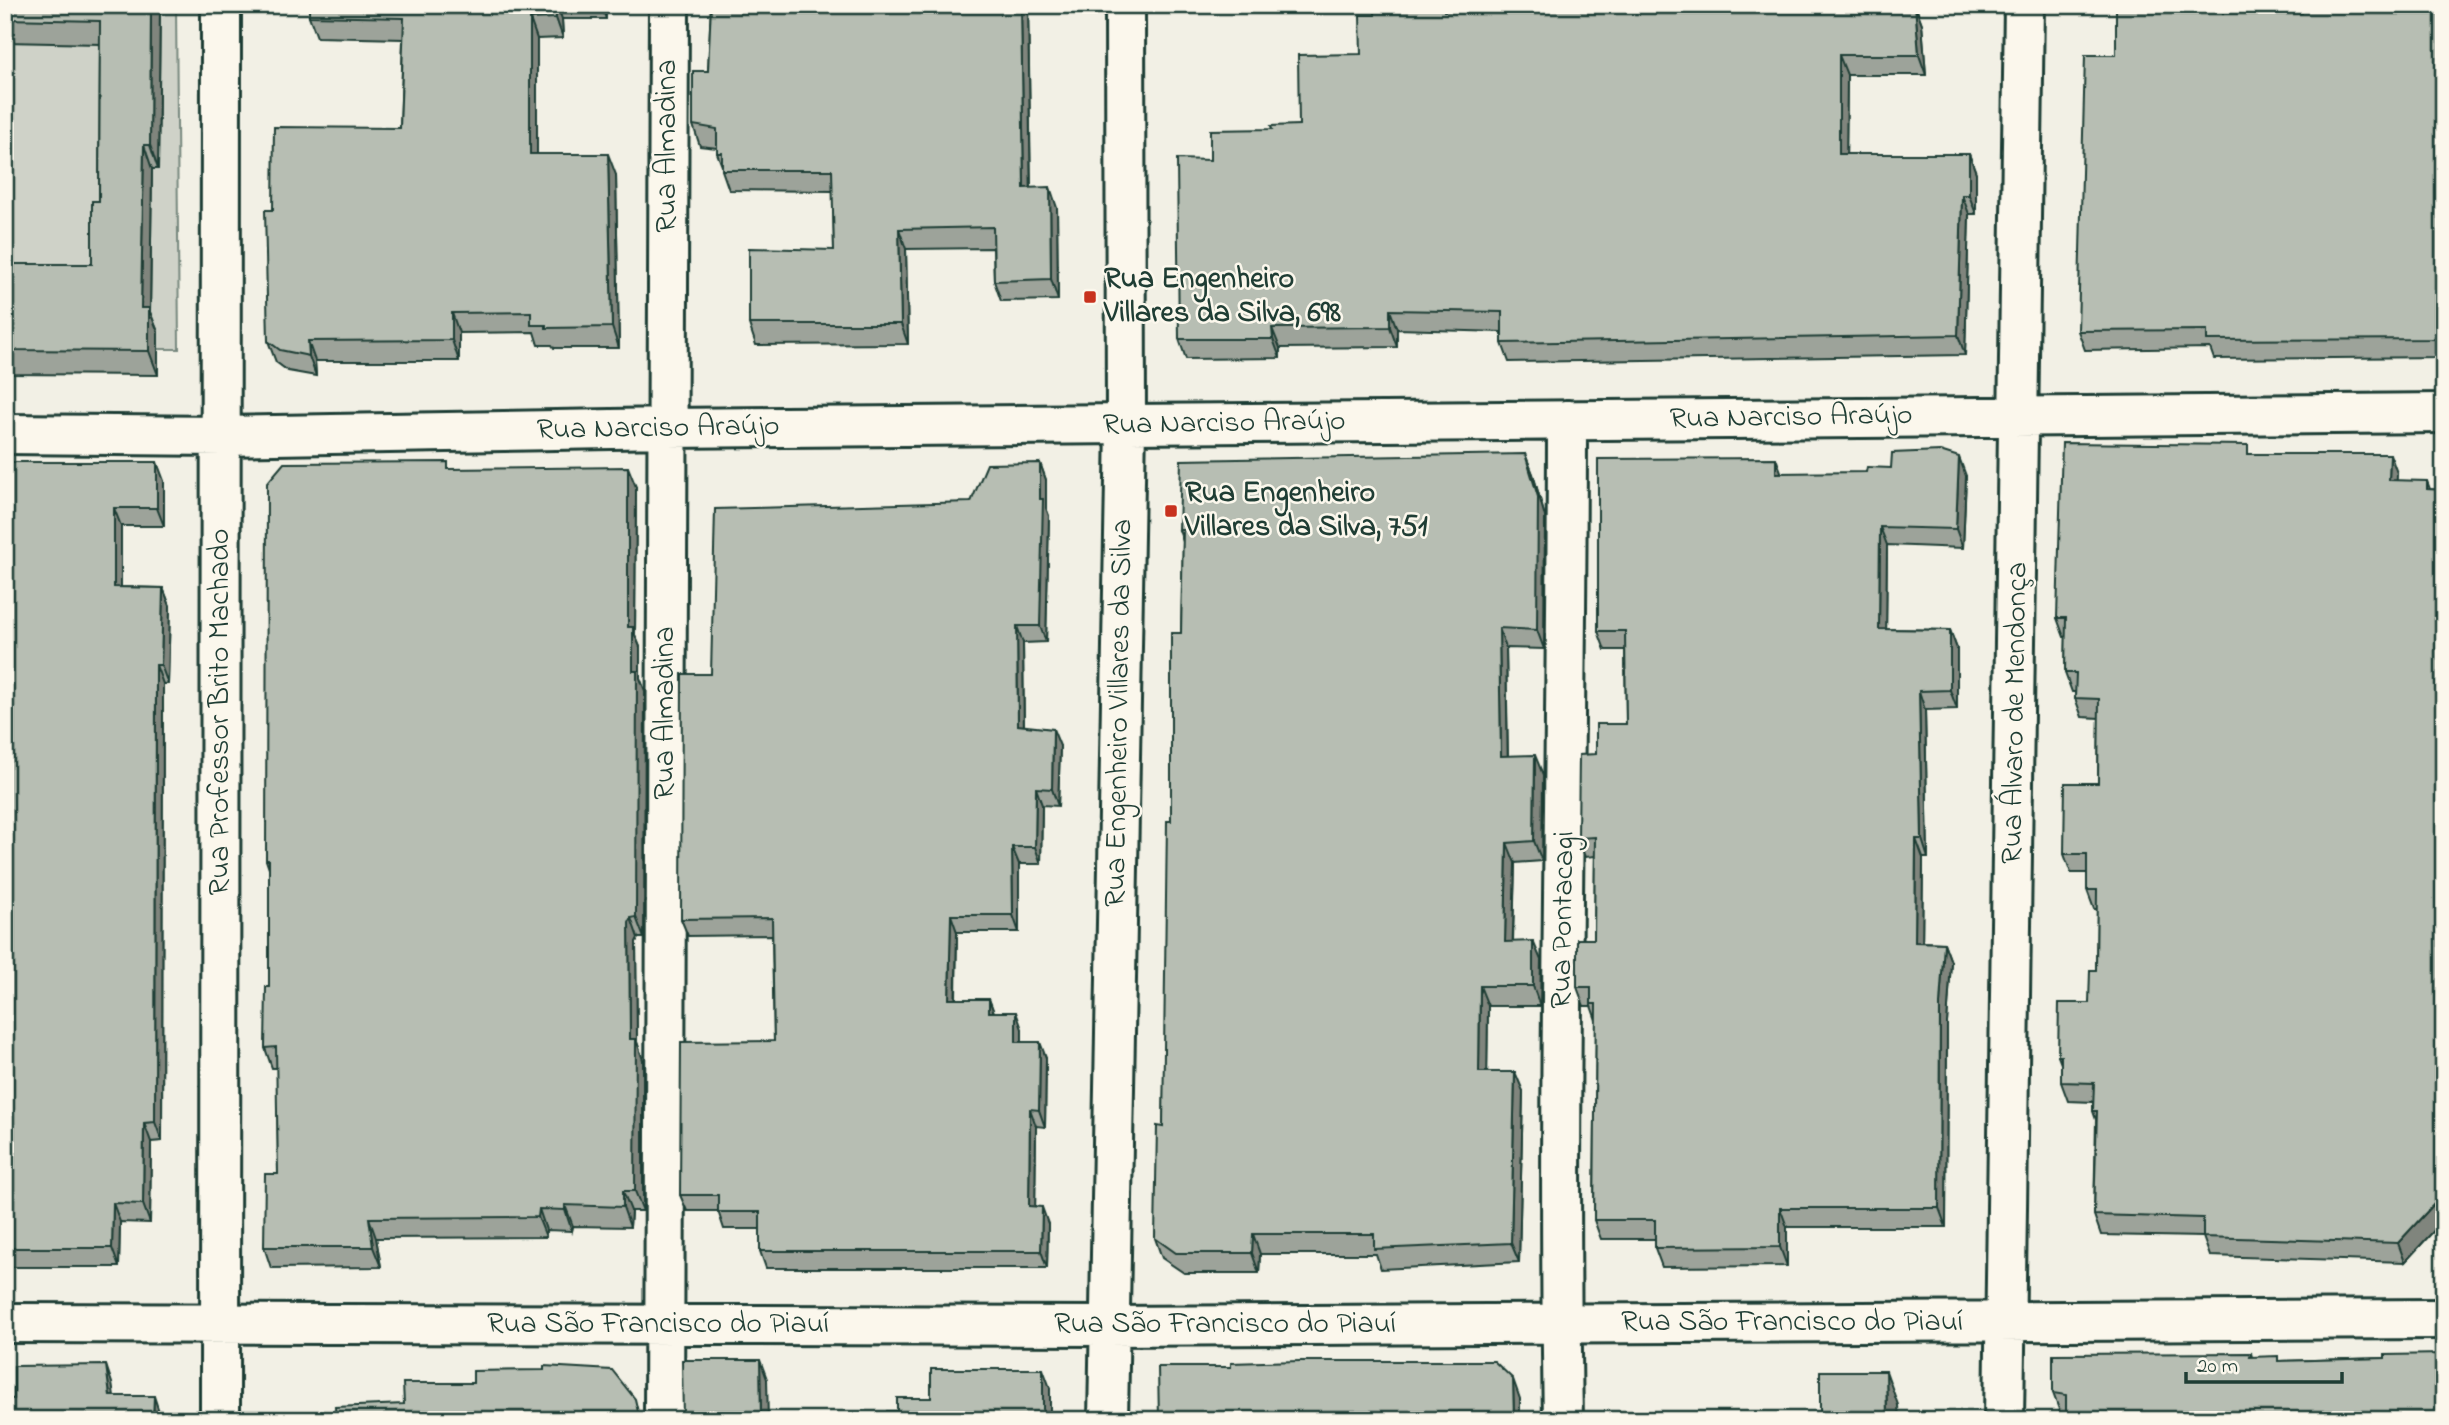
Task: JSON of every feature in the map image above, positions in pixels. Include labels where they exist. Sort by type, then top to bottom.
[{"type":"street","name":"Rua Professor Brito Machado","points":[[220,1420],[221,5]]},
{"type":"street","name":"Rua Almadina","points":[[664,1420],[669,5]]},
{"type":"street","name":"Rua Engenheiro Villares da Silva","points":[[1108,1420],[1126,425],[1125,5]]},
{"type":"street","name":"Rua Álvaro de Mendonça","points":[[2004,1420],[2021,416],[2024,5]]},
{"type":"street","name":"Rua Narciso Araújo","points":[[5,434],[222,436],[667,428],[2444,413]]},
{"type":"street","name":"Rua Pontacagi","points":[[1563,1420],[1561,1323],[1567,420]]},
{"type":"street","name":"Rua São Francisco do Piauí","points":[[5,1323],[1108,1325],[2444,1319]]},
{"type":"shaded area","points":[[5,5],[176,5],[179,349],[5,349]]},
{"type":"building","points":[[5,5],[151,5],[150,145],[144,145],[141,308],[149,308],[149,351],[5,350],[5,264],[92,264],[92,201],[99,201],[100,21],[5,19]]},
{"type":"building","points":[[309,5],[555,5],[556,18],[530,19],[530,154],[608,154],[612,327],[546,328],[546,325],[531,325],[531,312],[452,313],[452,340],[308,341],[309,356],[280,350],[268,341],[265,210],[273,210],[274,127],[400,128],[404,18],[309,16]]},
{"type":"building","points":[[711,5],[1021,5],[1024,188],[1050,187],[1051,279],[994,281],[993,227],[899,229],[901,324],[749,324],[749,248],[834,250],[832,170],[722,170],[722,153],[717,153],[717,129],[693,125],[693,71],[708,71]]},
{"type":"building","points":[[1375,5],[1444,5],[1444,11],[1528,11],[1528,5],[1656,5],[1656,12],[1740,13],[1740,5],[1915,5],[1919,55],[1839,55],[1839,154],[1969,154],[1969,195],[1962,195],[1958,335],[1502,343],[1502,312],[1390,310],[1390,327],[1272,328],[1273,339],[1179,339],[1177,159],[1210,160],[1210,130],[1272,129],[1271,126],[1299,125],[1298,55],[1361,54],[1360,15],[1375,15]]},
{"type":"building","points":[[2116,5],[2221,5],[2222,13],[2302,13],[2302,9],[2345,9],[2345,5],[2444,5],[2444,339],[2207,340],[2207,330],[2078,331],[2085,55],[2116,55]]},
{"type":"building","points":[[2062,443],[2248,445],[2248,454],[2390,454],[2389,480],[2427,481],[2427,489],[2444,490],[2444,1209],[2434,1204],[2398,1243],[2203,1237],[2203,1218],[2094,1215],[2097,1111],[2093,1111],[2094,1083],[2061,1082],[2061,1056],[2058,1056],[2059,1003],[2089,1003],[2090,970],[2096,970],[2097,890],[2087,890],[2087,854],[2064,854],[2065,783],[2098,783],[2099,699],[2075,698],[2076,673],[2065,673],[2066,618],[2057,618]]},
{"type":"building","points":[[1940,451],[1959,457],[1956,529],[1880,527],[1879,629],[1950,630],[1950,690],[1919,691],[1922,839],[1916,839],[1915,942],[1944,943],[1940,1004],[1939,1208],[1780,1208],[1780,1247],[1655,1248],[1655,1220],[1594,1220],[1596,1004],[1591,1004],[1591,987],[1577,987],[1577,939],[1594,939],[1595,837],[1578,838],[1579,755],[1596,754],[1596,724],[1626,724],[1625,631],[1598,631],[1598,459],[1776,458],[1776,473],[1866,472],[1867,467],[1891,468],[1892,453]]},
{"type":"building","points":[[1525,454],[1538,497],[1537,630],[1499,628],[1501,756],[1535,755],[1534,841],[1507,843],[1505,942],[1533,941],[1533,986],[1480,986],[1479,1072],[1515,1072],[1511,1243],[1374,1249],[1374,1234],[1253,1234],[1252,1253],[1176,1253],[1155,1238],[1157,1126],[1163,1127],[1167,821],[1171,821],[1171,633],[1181,633],[1181,460]]},
{"type":"building","points":[[5,462],[157,462],[157,508],[114,508],[114,587],[163,588],[161,665],[156,665],[155,1122],[144,1123],[143,1204],[113,1203],[112,1248],[5,1248]]},
{"type":"building","points":[[448,462],[448,469],[628,467],[628,627],[633,627],[633,671],[637,671],[636,917],[629,922],[630,1039],[636,1039],[635,1191],[623,1191],[623,1207],[565,1205],[565,1210],[539,1209],[538,1217],[369,1218],[373,1247],[264,1247],[265,1174],[278,1174],[276,1047],[265,1048],[266,987],[269,987],[269,860],[266,860],[267,483],[284,463]]},
{"type":"building","points":[[1040,463],[1040,499],[1043,499],[1040,626],[1017,626],[1018,725],[1053,729],[1052,789],[1036,788],[1035,847],[1012,847],[1013,915],[951,915],[949,999],[989,999],[989,1012],[1016,1012],[1016,1042],[1040,1042],[1039,1110],[1030,1109],[1029,1206],[1042,1207],[1041,1251],[760,1251],[760,1212],[718,1212],[718,1195],[680,1195],[681,1042],[774,1041],[772,918],[681,919],[682,674],[711,674],[715,509],[971,502],[987,464]]},
{"type":"building","points":[[2251,1353],[2250,1357],[2278,1356],[2278,1361],[2444,1354],[2444,1420],[2066,1420],[2066,1395],[2053,1393],[2053,1354]]},
{"type":"building","points":[[682,1360],[760,1360],[761,1420],[683,1420]]},
{"type":"building","points":[[1494,1361],[1513,1379],[1514,1420],[1159,1420],[1158,1367],[1231,1367],[1231,1363]]},
{"type":"building","points":[[106,1365],[110,1396],[154,1396],[153,1420],[5,1420],[5,1398],[14,1399],[14,1366]]},
{"type":"building","points":[[544,1366],[612,1370],[635,1399],[638,1412],[650,1420],[336,1420],[335,1407],[404,1404],[403,1383],[473,1383],[473,1371],[544,1370]]},
{"type":"building","points":[[931,1369],[1043,1369],[1043,1420],[887,1420],[887,1411],[897,1411],[897,1398],[931,1398]]},
{"type":"building","points":[[1820,1371],[1886,1371],[1887,1419],[1820,1420]]},
{"type":"place","name":"Rua Engenheiro Villares da Silva, 698","points":[[1090,297]]},
{"type":"place","name":"Rua Engenheiro Villares da Silva, 751","points":[[1171,511]]}]
